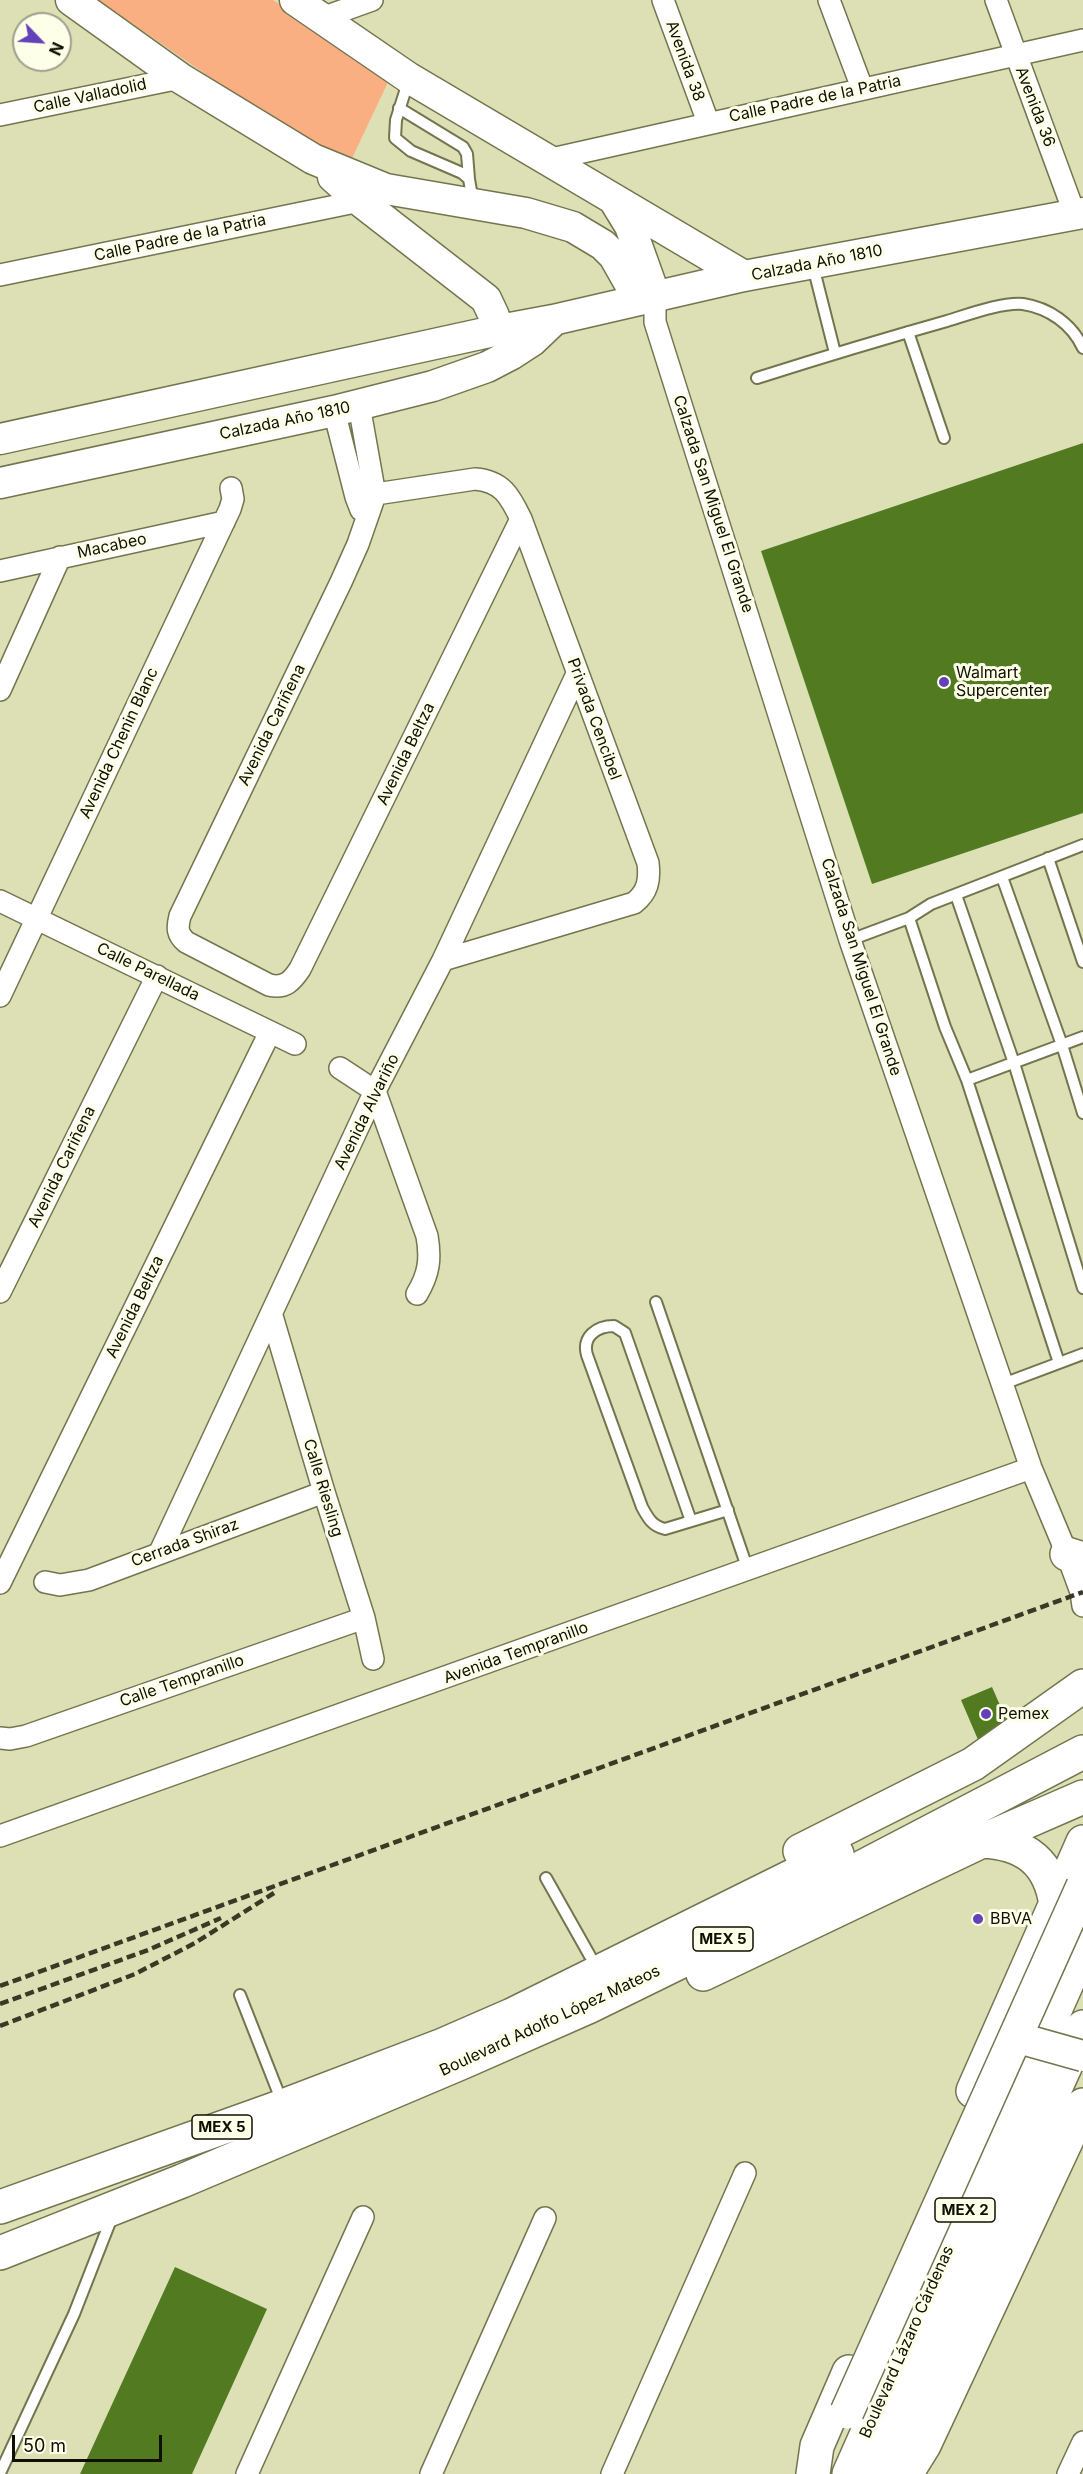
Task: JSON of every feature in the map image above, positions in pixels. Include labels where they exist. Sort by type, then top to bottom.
[{"type":"highway","points":[[443,2045],[502,2004],[590,1956],[973,1764],[1083,1686]]},
{"type":"highway","name":"Boulevard Adolfo López Mateos","points":[[0,2207],[283,2106],[443,2045],[512,2015],[1083,1731]]},
{"type":"highway","name":"Boulevard Adolfo López Mateos","points":[[0,2253],[97,2218],[588,2007],[694,1955],[1083,1752]]},
{"type":"highway","points":[[97,2218],[157,2209],[187,2199],[457,2088],[982,1841],[1083,1797]]},
{"type":"highway","points":[[982,1841],[1004,1842],[1034,1858],[1050,1878],[1056,1905]]},
{"type":"highway","points":[[813,2474],[817,2446],[1007,2034],[1056,1905],[1083,1842]]},
{"type":"highway","points":[[820,2474],[1083,1886]]},
{"type":"highway","name":"Boulevard Lázaro Cárdenas","points":[[849,2474],[1083,1947]]},
{"type":"highway","name":"Boulevard Lázaro Cárdenas","points":[[881,2474],[1083,2027]]},
{"type":"highway","points":[[906,2474],[924,2445],[1083,2106]]},
{"type":"street","name":"Calzada San Miguel El Grande","points":[[71,0],[180,78],[313,159],[386,189],[471,192],[552,219],[590,236],[614,256],[650,306]]},
{"type":"street","name":"Calzada San Miguel El Grande","points":[[295,0],[409,78],[613,199],[630,226],[650,306],[850,940],[1031,1468],[1075,1557],[1083,1606]]},
{"type":"street","points":[[322,18],[372,0]]},
{"type":"street","name":"Avenida 38","points":[[663,0],[708,122]]},
{"type":"street","points":[[829,0],[862,88]]},
{"type":"street","name":"Avenida 36","points":[[996,0],[1079,214]]},
{"type":"street","name":"Calle Padre de la Patria","points":[[547,160],[708,122],[1083,40]]},
{"type":"street","name":"Calle Valladolid","points":[[0,115],[180,78]]},
{"type":"street","points":[[313,159],[360,201],[486,299],[494,316],[494,331]]},
{"type":"street","points":[[613,199],[744,276]]},
{"type":"street","name":"Calle Padre de la Patria","points":[[0,274],[360,201]]},
{"type":"street","name":"Calzada Año 1810","points":[[0,439],[494,331],[650,306],[744,276],[1079,214]]},
{"type":"street","name":"Calzada Año 1810","points":[[0,483],[346,408],[433,386],[487,367],[532,341],[554,320]]},
{"type":"street","name":"Avenida Cariñena","points":[[177,927],[180,916],[341,582],[366,521],[365,496],[346,408]]},
{"type":"street","name":"Privada Cencibel","points":[[365,496],[475,479],[494,483],[509,495],[521,519],[648,863],[650,878],[647,888],[640,898],[621,909],[443,960]]},
{"type":"street","name":"Avenida Chenin Blanc","points":[[0,996],[224,522],[233,499],[231,488]]},
{"type":"street","name":"Avenida Beltza","points":[[177,927],[179,936],[186,942],[269,985],[278,987],[292,981],[300,969],[521,519]]},
{"type":"street","name":"Macabeo","points":[[0,571],[224,522]]},
{"type":"street","points":[[0,690],[60,557]]},
{"type":"street","name":"Avenida Alvariño","points":[[160,1552],[375,1091],[443,960],[577,674]]},
{"type":"street","name":"Calle Parellada","points":[[0,901],[295,1044]]},
{"type":"street","name":"Avenida Cariñena","points":[[0,1292],[157,976]]},
{"type":"street","name":"Avenida Beltza","points":[[2,1574],[270,1032]]},
{"type":"street","points":[[340,1068],[375,1091],[427,1236],[430,1256],[429,1271],[417,1294]]},
{"type":"street","name":"Calle Riesling","points":[[272,1316],[364,1618],[373,1659]]},
{"type":"street","name":"Avenida Tempranillo","points":[[0,1836],[1031,1468]]},
{"type":"street","name":"Cerrada Shiraz","points":[[45,1582],[60,1585],[88,1580],[324,1492]]},
{"type":"street","name":"Calle Tempranillo","points":[[0,1738],[26,1736],[364,1618]]},
{"type":"street","points":[[1007,2034],[1083,2056]]},
{"type":"street","points":[[612,2474],[745,2173]]},
{"type":"street","points":[[247,2474],[363,2217]]},
{"type":"street","points":[[431,2474],[545,2218]]},
{"type":"street","points":[[1068,2474],[1083,2442]]},
{"type":"lane","points":[[409,78],[394,129],[395,138],[411,151],[455,169],[471,192]]},
{"type":"lane","points":[[399,108],[463,147],[467,154],[471,192]]},
{"type":"lane","points":[[813,263],[835,353]]},
{"type":"lane","points":[[757,378],[989,309],[1020,304],[1041,308],[1056,317],[1077,334],[1083,348]]},
{"type":"lane","points":[[908,332],[944,438]]},
{"type":"lane","points":[[850,940],[909,918],[931,904],[1083,845]]},
{"type":"lane","points":[[1048,858],[1083,962]]},
{"type":"lane","points":[[1002,877],[1062,1045],[1083,1113]]},
{"type":"lane","points":[[956,895],[1014,1063],[1083,1288]]},
{"type":"lane","points":[[909,918],[945,1027],[967,1080],[1059,1363]]},
{"type":"lane","points":[[967,1080],[1083,1037]]},
{"type":"lane","points":[[656,1302],[748,1570]]},
{"type":"lane","points":[[691,1521],[625,1333],[614,1326],[599,1329],[590,1335],[585,1348],[642,1507],[649,1520],[656,1527],[664,1529],[691,1521],[728,1510]]},
{"type":"lane","points":[[1003,1384],[1083,1354]]},
{"type":"lane","points":[[546,1878],[590,1956]]},
{"type":"lane","points":[[240,1995],[283,2106]]},
{"type":"lane","points":[[0,2473],[74,2314],[97,2218]]},
{"type":"shaded area","points":[[98,0],[273,0],[390,78],[346,171]]},
{"type":"building","name":"Walmart Supercenter","points":[[1083,443],[1083,813],[872,884],[761,551]]},
{"type":"building","name":"Pemex","points":[[992,1687],[1010,1728],[979,1742],[961,1700]]},
{"type":"building","points":[[175,2267],[267,2309],[192,2474],[80,2474]]},
{"type":"railway","points":[[0,1986],[1083,1592]]},
{"type":"railway","points":[[0,2026],[135,1974],[195,1943],[274,1893]]},
{"type":"railway","points":[[0,2004],[148,1950],[221,1918]]},
{"type":"place","name":"Walmart Supercenter","points":[[944,682]]},
{"type":"place","name":"Pemex","points":[[986,1714]]},
{"type":"place","name":"BBVA","points":[[978,1919]]}]
